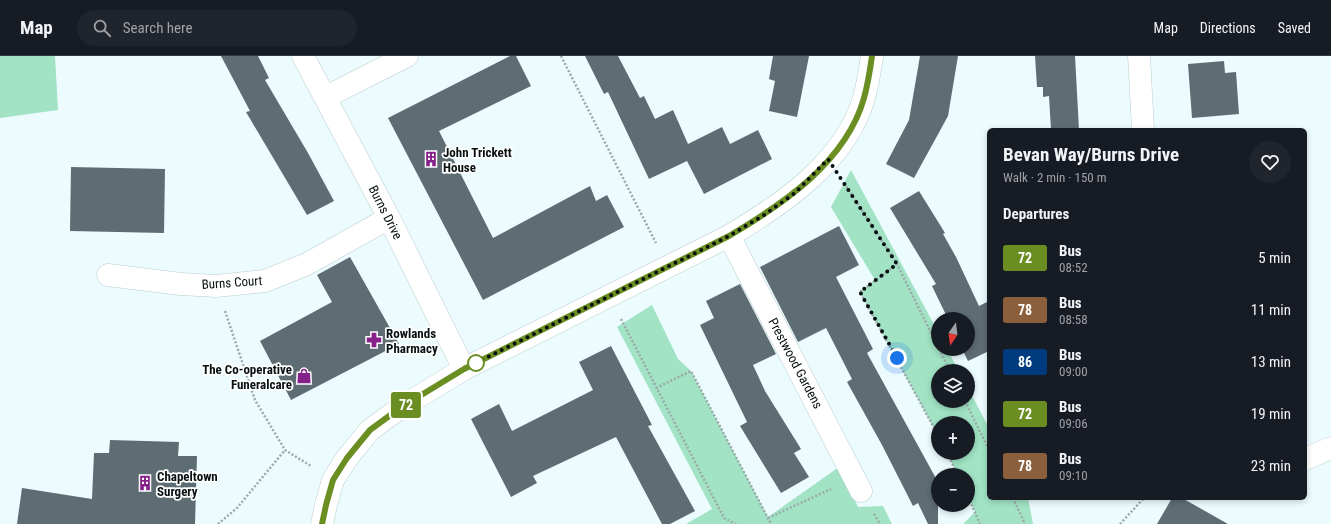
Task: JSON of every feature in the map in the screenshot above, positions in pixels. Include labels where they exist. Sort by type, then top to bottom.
[{"type":"street","name":"Burns Drive","points":[[303,56],[389,218],[464,369]]},
{"type":"street","points":[[326,97],[407,56]]},
{"type":"street","points":[[322,524],[333,480],[347,458],[370,430],[400,408],[464,369],[729,236],[764,215],[795,193],[828,159],[848,132],[864,99],[872,56]]},
{"type":"street","points":[[1139,56],[1143,128]]},
{"type":"street","name":"Burns Court","points":[[108,275],[180,284],[216,286],[265,281],[306,264],[389,218]]},
{"type":"street","name":"Prestwood Gardens","points":[[729,236],[858,485]]},
{"type":"street","points":[[1307,458],[1331,448]]},
{"type":"path","points":[[561,56],[668,266]]},
{"type":"path","points":[[828,159],[897,264],[931,332]]},
{"type":"path","points":[[897,264],[860,292],[931,422]]},
{"type":"path","points":[[216,286],[255,400],[285,450],[333,480]]},
{"type":"path","points":[[609,295],[724,518],[736,524]]},
{"type":"path","points":[[656,388],[691,371],[771,524]]},
{"type":"path","points":[[968,408],[987,446]]},
{"type":"path","points":[[218,524],[236,508],[285,450]]},
{"type":"path","points":[[768,518],[858,485]]},
{"type":"path","points":[[1014,500],[1025,524]]},
{"type":"path","points":[[1120,524],[1142,500]]},
{"type":"path","points":[[975,512],[980,524]]},
{"type":"green space","points":[[0,56],[55,56],[58,110],[0,118]]},
{"type":"green space","points":[[851,170],[931,319],[931,356],[951,356],[955,364],[931,364],[931,408],[975,408],[975,401],[987,424],[987,500],[1028,500],[1033,524],[963,524],[975,512],[975,468],[954,468],[950,460],[975,460],[975,416],[931,416],[931,423],[860,292],[875,280],[831,207]]},
{"type":"green space","points":[[652,305],[678,359],[691,371],[768,517],[839,467],[858,507],[883,506],[892,524],[686,524],[712,509],[617,327]]},
{"type":"building","points":[[221,56],[258,56],[269,78],[265,80],[334,201],[307,215],[246,112],[250,111]]},
{"type":"building","name":"John Trickett House","points":[[510,56],[516,56],[531,86],[439,131],[493,238],[590,186],[596,201],[607,195],[624,227],[483,300],[388,118]]},
{"type":"building","points":[[585,56],[618,56],[640,98],[644,96],[655,119],[673,110],[688,144],[722,127],[730,144],[758,130],[772,159],[704,194],[687,161],[649,179],[608,92],[604,94]]},
{"type":"building","points":[[773,56],[809,56],[797,117],[769,111],[775,81],[769,79]]},
{"type":"building","points":[[920,56],[958,56],[948,116],[914,178],[886,164],[909,120]]},
{"type":"building","points":[[1035,56],[1075,56],[1079,128],[1051,128],[1049,96],[1043,97],[1043,87],[1037,87]]},
{"type":"building","points":[[1224,61],[1225,73],[1236,72],[1239,114],[1192,118],[1188,64]]},
{"type":"building","points":[[71,167],[165,169],[164,233],[70,231]]},
{"type":"building","points":[[919,191],[945,233],[943,234],[956,257],[979,306],[987,302],[987,352],[968,361],[966,356],[975,356],[975,312],[945,312],[932,286],[936,284],[890,208]]},
{"type":"building","points":[[839,226],[859,265],[836,277],[873,349],[867,353],[931,469],[931,512],[938,512],[938,524],[928,524],[918,503],[913,506],[882,445],[847,382],[852,379],[826,328],[798,342],[760,267]]},
{"type":"building","points":[[350,257],[399,344],[291,400],[260,341],[332,302],[317,275]]},
{"type":"building","points":[[740,284],[776,354],[753,365],[765,391],[801,449],[794,453],[809,477],[781,493],[740,426],[747,422],[700,325],[714,318],[706,301]]},
{"type":"building","points":[[611,346],[652,425],[648,426],[695,511],[670,524],[662,524],[616,437],[533,476],[537,483],[511,497],[471,419],[499,404],[512,431],[593,390],[579,362]]},
{"type":"building","name":"Chapeltown Surgery","points":[[110,440],[179,442],[178,456],[197,456],[195,524],[17,524],[22,488],[92,499],[94,453],[109,453]]},
{"type":"building","points":[[1171,500],[1186,500],[1228,524],[1157,524]]},
{"type":"bus line","name":"72","points":[[322,524],[333,480],[347,458],[370,430],[400,408],[464,369],[729,236],[764,215],[795,193],[828,159],[848,132],[864,99],[872,56]]},
{"type":"place","name":"John Trickett House","points":[[431,159]]},
{"type":"place","name":"Rowlands Pharmacy","points":[[374,340]]},
{"type":"place","name":"The Co-operative Funeralcare","points":[[304,376]]},
{"type":"place","name":"Chapeltown Surgery","points":[[145,483]]},
{"type":"route","points":[[476,363],[729,236],[764,215],[795,193],[828,159],[897,264],[860,292],[897,358]]}]
